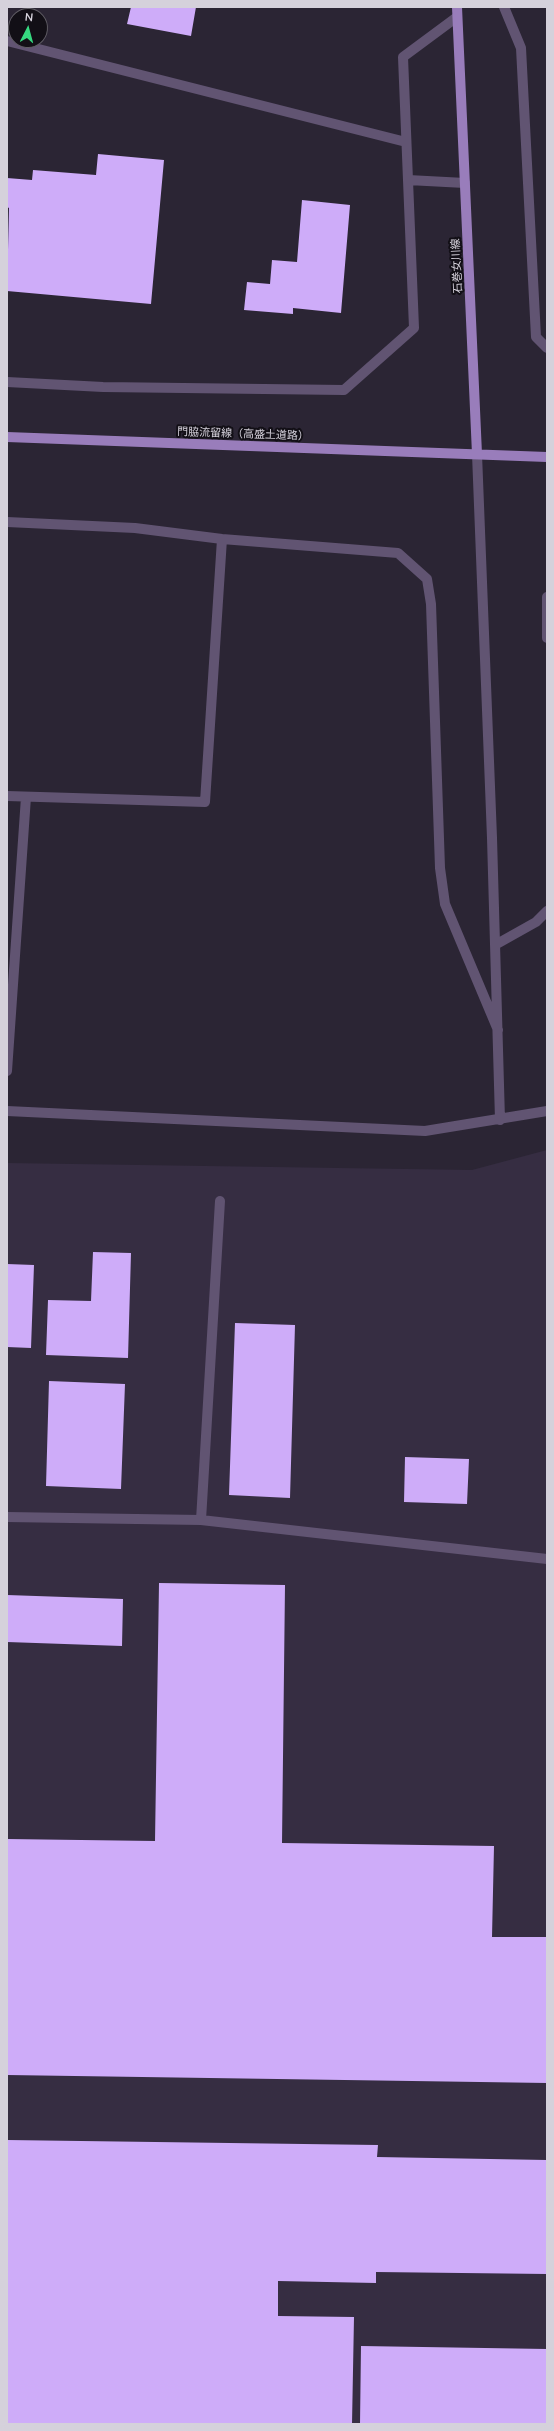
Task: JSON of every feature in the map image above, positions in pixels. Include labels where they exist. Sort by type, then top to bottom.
[{"type":"main road","name":"石巻女川線","points":[[457,12],[477,454]]},
{"type":"main road","name":"門脇流留線（高盛土道路）","points":[[7,437],[477,454]]},
{"type":"main road","points":[[477,454],[547,457]]},
{"type":"street","points":[[504,7],[521,48],[536,337],[547,348]]},
{"type":"street","points":[[7,382],[103,387],[344,390],[414,328],[403,58],[457,12]]},
{"type":"street","points":[[7,41],[406,142]]},
{"type":"street","points":[[408,180],[465,183]]},
{"type":"street","points":[[477,454],[500,1120]]},
{"type":"street","points":[[7,522],[135,528],[222,539],[398,553],[427,578],[432,604],[440,868],[445,904],[498,1030]]},
{"type":"street","points":[[7,796],[205,802],[222,539]]},
{"type":"street","points":[[547,597],[547,638]]},
{"type":"street","points":[[7,1071],[26,797]]},
{"type":"street","points":[[495,945],[536,922],[547,911]]},
{"type":"street","points":[[7,1111],[425,1131],[500,1120],[547,1111]]},
{"type":"street","points":[[201,1520],[220,1201]]},
{"type":"street","points":[[7,1518],[201,1520],[547,1559]]},
{"type":"shaded area","points":[[547,1150],[547,2424],[7,2424],[7,1163],[472,1170]]},
{"type":"building","points":[[131,7],[196,7],[191,36],[127,24]]},
{"type":"building","points":[[98,154],[164,160],[151,304],[7,291],[9,208],[7,207],[7,178],[32,180],[33,170],[96,175]]},
{"type":"building","points":[[302,200],[350,205],[341,313],[293,308],[293,314],[244,310],[247,282],[270,284],[272,260],[297,262]]},
{"type":"building","points":[[93,1252],[131,1253],[128,1358],[46,1355],[48,1300],[91,1301]]},
{"type":"building","points":[[7,1264],[34,1265],[31,1348],[7,1347]]},
{"type":"building","points":[[235,1323],[295,1325],[290,1498],[229,1495]]},
{"type":"building","points":[[49,1381],[125,1384],[121,1489],[46,1486]]},
{"type":"building","points":[[405,1457],[469,1459],[467,1504],[404,1502]]},
{"type":"building","points":[[159,1583],[285,1585],[282,1843],[494,1846],[492,1937],[547,1937],[547,2083],[7,2075],[7,1839],[155,1841]]},
{"type":"building","points":[[7,1595],[123,1599],[122,1646],[7,1642]]},
{"type":"building","points":[[7,2140],[378,2145],[377,2157],[547,2160],[547,2274],[376,2272],[376,2283],[278,2281],[278,2316],[354,2317],[352,2424],[7,2424]]},
{"type":"building","points":[[361,2346],[547,2349],[547,2424],[360,2424]]}]
